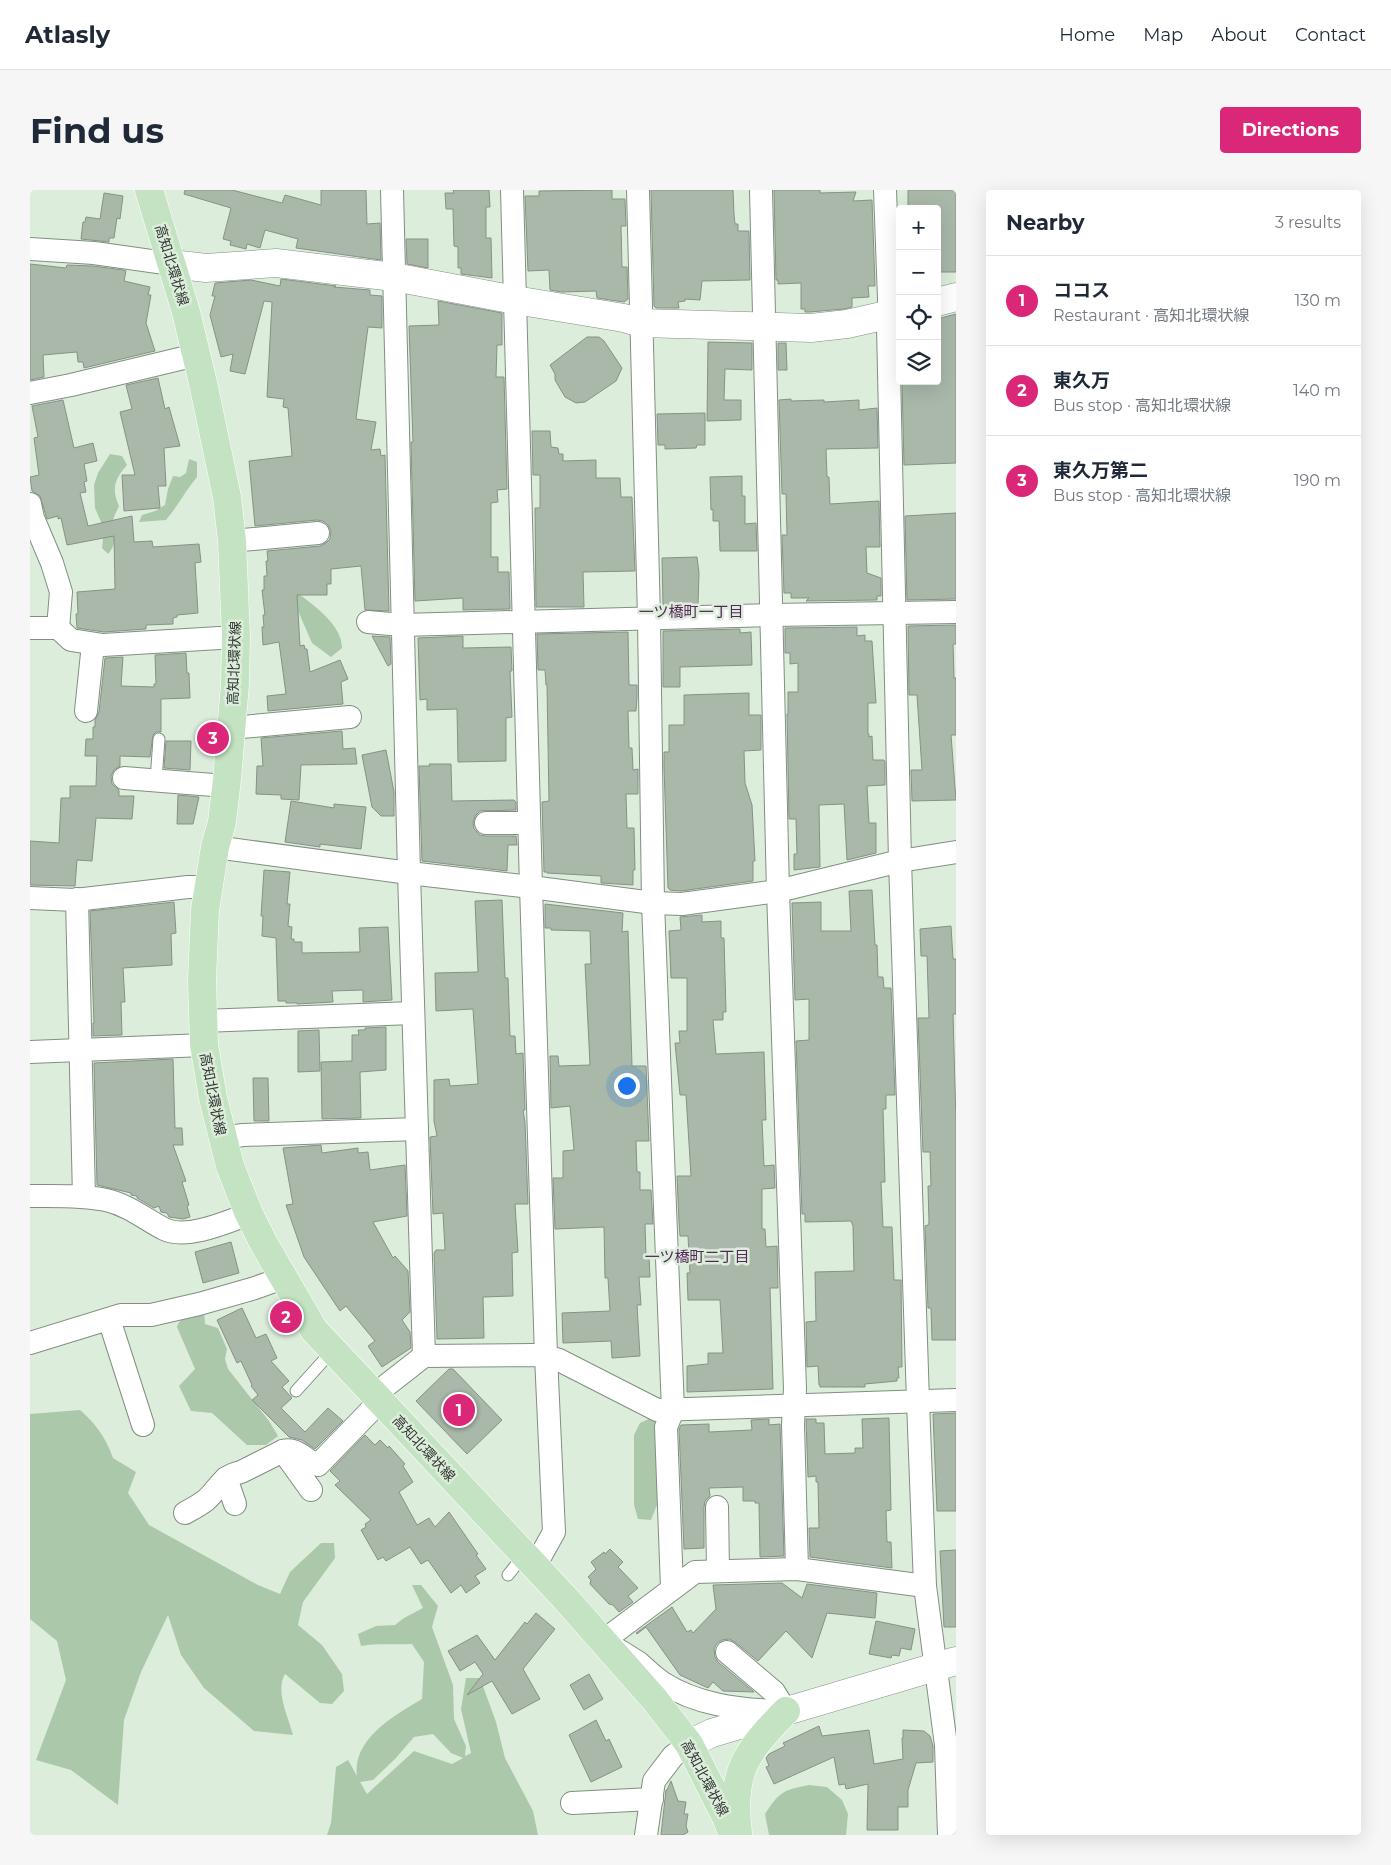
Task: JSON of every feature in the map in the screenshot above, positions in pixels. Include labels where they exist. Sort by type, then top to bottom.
[{"type":"main road","name":"高知北環状線","points":[[149,190],[172,264],[196,355],[226,488],[232,541],[236,637],[235,684],[222,822],[208,887],[203,938],[203,1033],[221,1138],[233,1175],[249,1214],[283,1278],[314,1330],[377,1398],[522,1565],[603,1640],[656,1700],[689,1744],[733,1835]]},
{"type":"main road","points":[[738,1835],[736,1796],[742,1768],[750,1751],[786,1711]]},
{"type":"street","points":[[392,190],[402,625],[424,1356]]},
{"type":"street","points":[[512,190],[530,887],[554,1532],[522,1565]]},
{"type":"street","points":[[638,190],[654,903],[673,1410],[666,1427],[672,1588]]},
{"type":"street","points":[[761,190],[778,892],[795,1405],[793,1424],[798,1569]]},
{"type":"street","points":[[885,190],[894,313],[893,613],[925,1586],[946,1664],[946,1745],[953,1811],[949,1835]]},
{"type":"street","points":[[30,249],[94,253],[206,268],[276,264],[394,277],[515,300],[576,309],[641,323],[811,328],[847,324],[894,313]]},
{"type":"street","points":[[941,301],[956,297]]},
{"type":"street","points":[[30,393],[196,355]]},
{"type":"street","points":[[30,504],[33,518],[52,563],[61,592],[58,628]]},
{"type":"street","points":[[232,541],[318,533]]},
{"type":"street","points":[[368,622],[402,625],[956,612]]},
{"type":"street","points":[[30,628],[58,628],[71,640],[103,645],[236,637]]},
{"type":"street","points":[[86,711],[93,644]]},
{"type":"street","points":[[230,728],[350,718]]},
{"type":"street","points":[[124,778],[226,786]]},
{"type":"street","points":[[486,823],[529,823]]},
{"type":"street","points":[[215,848],[654,903],[682,904],[778,892],[900,861],[956,852]]},
{"type":"street","points":[[30,898],[76,899],[188,887],[208,887]]},
{"type":"street","points":[[76,899],[84,1197]]},
{"type":"street","points":[[30,1052],[80,1050],[203,1033],[413,1013]]},
{"type":"street","points":[[221,1138],[243,1135],[417,1129]]},
{"type":"street","points":[[30,1196],[84,1197],[106,1200],[118,1203],[163,1228],[180,1233],[223,1224],[249,1214]]},
{"type":"street","points":[[30,1343],[121,1315],[151,1314],[199,1304],[283,1278]]},
{"type":"street","points":[[109,1319],[143,1425]]},
{"type":"street","points":[[185,1513],[207,1499],[226,1478],[283,1451],[296,1451],[318,1465],[377,1398],[424,1356],[546,1356],[559,1360],[657,1410],[956,1400]]},
{"type":"street","points":[[283,1451],[311,1490]]},
{"type":"street","points":[[226,1478],[235,1504]]},
{"type":"street","points":[[717,1507],[718,1571]]},
{"type":"street","points":[[786,1711],[736,1708],[701,1701],[688,1696],[662,1682],[603,1640],[695,1572],[798,1569],[925,1586]]},
{"type":"street","points":[[727,1652],[774,1692],[786,1711]]},
{"type":"street","points":[[646,1835],[654,1781],[672,1756],[689,1744],[712,1734],[946,1664]]},
{"type":"street","points":[[572,1803],[652,1799]]},
{"type":"lane","points":[[156,780],[159,739]]},
{"type":"lane","points":[[296,1390],[333,1350]]},
{"type":"green space","points":[[110,454],[122,456],[127,465],[117,479],[115,494],[119,506],[113,520],[114,542],[108,554],[102,548],[104,529],[95,508],[94,485],[98,473]]},
{"type":"green space","points":[[189,459],[197,462],[197,477],[170,515],[166,520],[139,522],[142,515],[155,511],[165,505],[173,476],[180,477],[186,473]]},
{"type":"green space","points":[[282,583],[310,602],[329,619],[336,629],[341,638],[342,648],[331,657],[312,643],[295,604]]},
{"type":"green space","points":[[204,1311],[205,1324],[218,1328],[227,1349],[225,1359],[228,1369],[269,1421],[278,1436],[266,1445],[247,1445],[212,1413],[191,1411],[179,1386],[195,1369],[177,1327],[184,1318]]},
{"type":"green space","points":[[80,1410],[100,1432],[113,1458],[136,1472],[128,1493],[149,1525],[258,1585],[280,1594],[290,1572],[321,1543],[334,1543],[335,1558],[303,1602],[298,1625],[322,1645],[342,1674],[344,1691],[332,1704],[320,1703],[285,1674],[281,1688],[282,1696],[293,1735],[254,1731],[204,1688],[181,1655],[168,1615],[141,1672],[124,1720],[118,1805],[71,1770],[36,1760],[66,1680],[57,1641],[30,1619],[30,1414]]},
{"type":"green space","points":[[651,1418],[659,1421],[662,1492],[651,1520],[638,1519],[634,1505],[634,1435],[640,1423]]},
{"type":"green space","points":[[412,1585],[421,1585],[438,1606],[432,1627],[453,1685],[454,1719],[466,1746],[465,1756],[471,1753],[461,1709],[466,1678],[480,1678],[496,1722],[505,1758],[533,1811],[538,1835],[327,1835],[331,1823],[336,1767],[348,1760],[357,1776],[357,1763],[361,1751],[368,1740],[388,1721],[422,1699],[424,1662],[412,1644],[361,1646],[358,1634],[376,1626],[395,1625],[423,1608]],"holes":[[[433,1734],[451,1753],[463,1758],[452,1764],[414,1751],[367,1794],[360,1782],[373,1780],[414,1737]]]},
{"type":"green space","points":[[809,1785],[827,1787],[842,1800],[848,1814],[846,1835],[769,1835],[765,1814],[778,1796],[787,1791]]},
{"type":"building","points":[[185,190],[232,190],[282,203],[285,195],[321,205],[321,190],[366,190],[367,224],[380,223],[381,260],[296,248],[298,239],[265,230],[260,248],[247,244],[246,249],[230,245],[231,241],[223,239],[231,208],[184,194]]},
{"type":"building","points":[[453,190],[489,190],[490,207],[486,207],[486,238],[491,238],[492,278],[461,274],[461,268],[458,268],[458,247],[454,246],[453,209],[446,209],[445,193],[454,193]]},
{"type":"building","points":[[612,190],[612,199],[625,199],[626,226],[621,226],[622,267],[627,267],[628,299],[624,302],[597,298],[596,291],[561,292],[550,290],[549,270],[528,271],[525,196],[539,196],[539,191]]},
{"type":"building","points":[[651,190],[733,190],[735,224],[738,224],[738,231],[749,231],[750,280],[702,281],[700,300],[685,299],[685,301],[678,302],[679,308],[656,308],[654,306]]},
{"type":"building","points":[[774,190],[820,190],[820,193],[856,192],[853,201],[872,200],[875,286],[868,286],[869,297],[852,298],[852,307],[844,309],[805,312],[805,309],[801,309],[801,283],[778,284],[778,280],[776,280]]},
{"type":"building","points":[[908,190],[956,190],[956,272],[941,272],[941,205],[908,205]]},
{"type":"building","points":[[104,193],[123,196],[120,219],[117,218],[114,238],[109,238],[109,242],[81,239],[83,222],[85,222],[86,217],[100,219]]},
{"type":"building","points":[[406,239],[428,239],[428,268],[407,264]]},
{"type":"building","points":[[30,264],[66,268],[67,265],[93,266],[123,270],[126,271],[124,281],[150,287],[148,295],[151,295],[146,323],[155,351],[84,368],[83,362],[78,362],[77,352],[43,355],[44,377],[30,380]]},
{"type":"building","points":[[281,279],[370,290],[370,295],[382,296],[382,328],[368,327],[356,419],[376,422],[371,450],[380,449],[381,456],[385,455],[389,611],[365,610],[361,566],[331,569],[331,584],[327,584],[327,595],[297,595],[300,646],[304,645],[305,649],[307,649],[310,672],[340,660],[348,679],[341,682],[343,704],[268,711],[267,696],[286,694],[279,642],[263,645],[262,627],[264,627],[263,615],[265,615],[262,590],[264,590],[264,576],[267,576],[267,551],[320,546],[330,539],[331,531],[323,521],[317,520],[255,526],[249,461],[292,456],[288,408],[283,407],[284,399],[267,397],[272,302],[264,301],[245,374],[230,371],[233,354],[221,357],[210,315],[215,296],[212,296],[215,283],[251,280],[280,286]]},
{"type":"building","points":[[438,301],[502,313],[502,345],[497,345],[496,377],[504,377],[507,489],[497,490],[498,502],[491,503],[491,557],[498,557],[498,572],[509,572],[510,609],[463,610],[463,598],[415,601],[409,326],[439,325]]},
{"type":"building","points":[[956,314],[956,463],[904,465],[902,385],[941,385],[941,318]]},
{"type":"building","points":[[587,337],[599,337],[604,341],[622,368],[616,381],[585,402],[576,403],[565,397],[555,380],[555,374],[550,365]]},
{"type":"building","points":[[708,342],[752,343],[752,370],[725,369],[724,400],[741,400],[741,420],[707,421]]},
{"type":"building","points":[[778,343],[786,343],[787,370],[778,370]]},
{"type":"building","points":[[158,378],[165,409],[169,407],[180,446],[164,448],[166,486],[158,486],[160,508],[124,511],[122,475],[135,475],[120,412],[132,409],[126,385]]},
{"type":"building","points":[[791,399],[791,401],[824,400],[824,402],[859,400],[859,410],[877,408],[878,448],[826,449],[830,504],[879,501],[880,547],[866,547],[867,573],[881,578],[881,596],[877,596],[877,600],[806,601],[809,598],[791,598],[791,593],[784,593],[782,535],[787,535],[786,494],[782,494],[779,400]]},
{"type":"building","points":[[63,400],[74,448],[93,443],[97,461],[84,464],[87,481],[84,482],[86,492],[80,493],[88,526],[132,516],[134,542],[152,541],[153,547],[199,544],[201,562],[195,563],[198,613],[177,615],[177,617],[173,618],[173,624],[146,625],[146,629],[104,632],[77,628],[77,592],[115,589],[114,536],[67,545],[61,518],[58,519],[58,516],[47,519],[40,496],[32,491],[30,477],[39,475],[34,438],[38,437],[32,406]]},
{"type":"building","points":[[705,413],[705,445],[697,445],[696,448],[665,449],[665,445],[658,445],[657,414]]},
{"type":"building","points":[[532,431],[550,431],[551,447],[558,448],[559,454],[563,454],[563,461],[596,460],[596,478],[620,478],[621,497],[632,497],[635,571],[583,572],[584,607],[536,607],[535,508],[540,508],[540,475],[533,475]]},
{"type":"building","points":[[742,476],[742,496],[745,496],[745,524],[756,523],[757,551],[720,551],[719,521],[713,521],[713,509],[711,510],[710,477]]},
{"type":"building","points":[[956,513],[956,599],[907,600],[905,516]]},
{"type":"building","points":[[697,557],[699,573],[698,604],[663,605],[662,558]]},
{"type":"building","points":[[956,625],[956,644],[953,644],[954,678],[956,678],[956,735],[951,735],[956,800],[912,801],[911,770],[922,770],[917,695],[909,695],[908,626]]},
{"type":"building","points":[[857,627],[857,636],[865,635],[865,641],[872,641],[876,703],[868,703],[868,734],[869,737],[872,736],[873,760],[884,760],[885,762],[885,785],[867,786],[869,823],[876,823],[876,853],[847,860],[844,804],[819,805],[820,867],[794,870],[794,854],[797,854],[796,819],[789,819],[787,714],[788,692],[798,692],[798,663],[790,664],[790,653],[785,653],[785,628]]},
{"type":"building","points":[[740,629],[740,633],[751,632],[752,665],[680,667],[680,687],[663,687],[663,631]]},
{"type":"building","points":[[628,632],[629,685],[637,685],[636,711],[628,711],[629,748],[632,748],[633,770],[638,769],[638,794],[626,794],[627,828],[634,828],[635,870],[633,870],[633,885],[601,883],[601,876],[544,872],[542,802],[549,801],[547,685],[545,670],[538,670],[537,634]]},
{"type":"building","points":[[372,636],[390,637],[391,664],[388,666]]},
{"type":"building","points":[[463,636],[463,648],[511,647],[512,717],[506,718],[506,761],[458,762],[457,709],[427,710],[427,699],[420,700],[418,638]]},
{"type":"building","points":[[186,653],[190,698],[161,699],[161,732],[156,732],[153,735],[150,757],[120,756],[120,766],[114,770],[111,776],[112,784],[119,790],[119,796],[134,796],[132,819],[96,818],[92,861],[77,860],[75,886],[30,885],[30,841],[59,843],[61,798],[70,798],[70,786],[96,786],[97,756],[85,756],[86,739],[93,739],[93,727],[95,727],[95,720],[99,712],[105,658],[123,657],[121,686],[154,687],[154,684],[156,684],[155,655]]},
{"type":"building","points":[[749,693],[749,715],[761,715],[761,750],[744,751],[745,783],[752,805],[755,861],[753,861],[753,881],[681,891],[670,890],[668,888],[664,767],[664,752],[669,752],[669,725],[684,725],[684,695]]},
{"type":"building","points":[[342,731],[343,749],[355,748],[357,764],[301,765],[299,800],[281,799],[281,795],[256,794],[257,766],[263,766],[261,738]]},
{"type":"building","points":[[166,741],[191,741],[190,770],[164,768]]},
{"type":"building","points":[[386,750],[394,792],[394,816],[381,816],[372,807],[362,755]]},
{"type":"building","points":[[429,764],[451,764],[452,801],[514,800],[516,802],[516,810],[480,811],[475,816],[473,823],[474,829],[480,835],[516,836],[517,845],[508,845],[507,871],[422,861],[419,766],[430,766]]},
{"type":"building","points":[[178,795],[199,797],[193,824],[177,824]]},
{"type":"building","points":[[291,801],[334,808],[334,804],[366,807],[361,849],[320,844],[320,847],[285,842]]},
{"type":"building","points":[[264,870],[290,872],[287,904],[290,904],[288,926],[292,927],[291,939],[294,939],[294,942],[302,942],[302,953],[360,952],[359,928],[388,927],[392,1000],[363,1002],[363,990],[332,991],[333,1002],[297,1004],[278,1001],[276,938],[262,936],[263,916],[261,916]]},
{"type":"building","points":[[872,890],[878,977],[883,977],[884,988],[891,988],[895,1095],[886,1095],[886,1109],[883,1109],[885,1182],[881,1182],[883,1227],[892,1227],[894,1280],[901,1280],[902,1367],[898,1367],[899,1378],[897,1378],[897,1381],[865,1384],[865,1387],[820,1387],[818,1366],[807,1367],[806,1322],[816,1321],[815,1272],[854,1271],[853,1226],[851,1221],[805,1222],[805,1214],[802,1214],[796,1041],[809,1040],[809,999],[795,1000],[792,903],[821,902],[821,931],[851,931],[849,891]]},
{"type":"building","points":[[502,900],[505,978],[508,978],[510,1036],[515,1036],[516,1054],[523,1053],[525,1110],[523,1110],[528,1204],[515,1204],[518,1252],[512,1253],[513,1296],[483,1297],[484,1338],[437,1339],[434,1253],[436,1250],[445,1250],[443,1213],[433,1214],[430,1137],[437,1136],[434,1121],[434,1080],[449,1079],[450,1086],[478,1084],[473,1009],[436,1011],[435,973],[478,972],[475,901]]},
{"type":"building","points":[[174,902],[176,933],[171,934],[172,965],[123,968],[125,1002],[121,1002],[122,1035],[93,1036],[90,911]]},
{"type":"building","points":[[545,904],[623,913],[622,932],[628,931],[632,1066],[646,1066],[649,1141],[636,1141],[637,1172],[640,1172],[640,1190],[651,1190],[653,1224],[645,1224],[646,1256],[649,1256],[650,1277],[639,1277],[641,1305],[637,1305],[640,1356],[612,1358],[611,1341],[563,1343],[562,1313],[610,1311],[608,1278],[605,1278],[604,1227],[555,1229],[553,1178],[563,1178],[563,1151],[574,1150],[570,1106],[551,1108],[550,1056],[558,1056],[559,1066],[590,1065],[585,964],[591,964],[590,931],[551,930],[551,928],[545,928]]},
{"type":"building","points":[[702,915],[702,922],[721,921],[721,938],[724,938],[726,1012],[723,1012],[723,1020],[713,1020],[716,1054],[764,1052],[766,1120],[762,1120],[764,1166],[774,1165],[775,1188],[762,1189],[762,1229],[765,1229],[766,1247],[777,1246],[778,1288],[770,1288],[773,1389],[687,1392],[687,1366],[708,1364],[708,1353],[723,1353],[720,1300],[688,1300],[687,1273],[690,1273],[688,1236],[680,1236],[679,1222],[677,1176],[691,1176],[686,1095],[680,1095],[675,1043],[680,1043],[679,1031],[687,1031],[687,978],[671,978],[669,931],[681,930],[680,917]]},
{"type":"building","points":[[951,926],[953,959],[956,959],[956,1014],[953,1014],[956,1122],[956,1340],[932,1340],[931,1308],[928,1308],[925,1226],[929,1223],[928,1186],[931,1186],[930,1152],[923,1152],[918,1018],[929,1018],[927,956],[921,956],[920,929]]},
{"type":"building","points":[[386,1027],[386,1070],[360,1072],[361,1118],[322,1119],[321,1062],[352,1061],[352,1035],[359,1035],[358,1030],[365,1030],[365,1028]]},
{"type":"building","points":[[319,1030],[320,1071],[298,1072],[298,1031]]},
{"type":"building","points":[[173,1059],[175,1128],[182,1128],[183,1145],[173,1145],[186,1181],[182,1182],[189,1205],[187,1206],[190,1217],[183,1219],[169,1217],[167,1213],[161,1212],[159,1206],[154,1208],[137,1198],[137,1196],[131,1195],[131,1193],[97,1185],[94,1063]]},
{"type":"building","points":[[253,1078],[268,1078],[269,1121],[254,1121]]},
{"type":"building","points":[[321,1145],[322,1153],[358,1148],[358,1153],[368,1152],[370,1170],[405,1165],[407,1216],[373,1222],[393,1258],[395,1256],[408,1271],[410,1312],[402,1320],[410,1332],[411,1348],[382,1367],[368,1346],[375,1341],[346,1306],[340,1311],[304,1257],[286,1205],[293,1204],[283,1148]]},
{"type":"building","points":[[231,1242],[239,1273],[203,1283],[195,1252]]},
{"type":"building","points":[[242,1308],[256,1338],[266,1334],[277,1358],[271,1361],[289,1381],[282,1387],[292,1398],[281,1408],[305,1432],[328,1408],[343,1421],[315,1449],[302,1440],[289,1437],[252,1400],[258,1395],[251,1386],[241,1361],[237,1363],[217,1320]]},
{"type":"building","points":[[449,1369],[453,1369],[502,1420],[467,1454],[416,1401]]},
{"type":"building","points":[[956,1413],[956,1511],[937,1511],[933,1414]]},
{"type":"building","points":[[889,1418],[891,1510],[886,1511],[887,1542],[891,1542],[892,1568],[810,1557],[809,1528],[819,1528],[818,1482],[816,1482],[816,1476],[808,1477],[806,1419],[816,1419],[816,1423],[824,1423],[825,1454],[855,1453],[855,1448],[863,1448],[862,1419]]},
{"type":"building","points":[[769,1419],[769,1425],[780,1424],[784,1556],[760,1557],[759,1503],[743,1501],[743,1487],[709,1488],[710,1496],[705,1501],[704,1507],[704,1548],[684,1549],[679,1429],[681,1425],[709,1424],[709,1432],[752,1430],[751,1420]]},
{"type":"building","points":[[365,1435],[375,1445],[380,1440],[388,1448],[389,1446],[405,1464],[403,1466],[413,1482],[399,1492],[417,1525],[429,1518],[435,1527],[449,1512],[478,1554],[476,1555],[486,1569],[475,1576],[480,1583],[466,1593],[461,1585],[451,1593],[428,1560],[421,1564],[410,1547],[386,1561],[383,1557],[378,1560],[361,1530],[371,1520],[335,1485],[340,1481],[330,1471]]},
{"type":"building","points":[[610,1549],[623,1562],[618,1567],[638,1588],[628,1596],[633,1602],[619,1612],[590,1584],[591,1580],[588,1577],[596,1569],[591,1562]]},
{"type":"building","points":[[956,1550],[956,1627],[944,1627],[940,1551]]},
{"type":"building","points":[[782,1583],[802,1598],[807,1584],[877,1593],[875,1618],[827,1613],[812,1658],[786,1631],[758,1661],[729,1639],[717,1643],[714,1649],[718,1662],[754,1692],[723,1691],[713,1682],[708,1688],[680,1675],[646,1627],[636,1633],[672,1607],[687,1632],[691,1630],[693,1633],[716,1609],[713,1585]]},
{"type":"building","points":[[536,1613],[555,1629],[523,1669],[540,1699],[512,1714],[492,1681],[467,1695],[483,1674],[475,1662],[460,1671],[448,1651],[477,1635],[495,1660],[525,1622],[527,1624]]},
{"type":"building","points":[[876,1621],[915,1629],[911,1650],[901,1648],[899,1656],[892,1655],[891,1658],[869,1654]]},
{"type":"building","points":[[589,1674],[603,1699],[584,1710],[570,1685]]},
{"type":"building","points":[[596,1720],[606,1741],[609,1739],[622,1767],[591,1782],[569,1735]]},
{"type":"building","points":[[819,1726],[822,1736],[869,1730],[874,1764],[903,1759],[903,1730],[924,1731],[930,1736],[933,1746],[933,1762],[916,1763],[908,1790],[908,1807],[898,1807],[898,1830],[867,1830],[868,1784],[846,1789],[845,1784],[839,1785],[834,1757],[774,1784],[766,1767],[769,1766],[766,1758],[769,1754],[785,1746],[783,1743]]},
{"type":"building","points":[[671,1781],[678,1801],[686,1802],[684,1814],[688,1814],[686,1826],[688,1832],[683,1835],[661,1835],[666,1790]]},
{"type":"place","name":"東久万第二","points":[[213,738]]},
{"type":"place","name":"東久万","points":[[286,1317]]},
{"type":"place","name":"ココス","points":[[459,1410]]},
{"type":"district","name":"一ツ橋町一丁目","points":[[691,611]]},
{"type":"district","name":"一ツ橋町二丁目","points":[[697,1256]]}]
